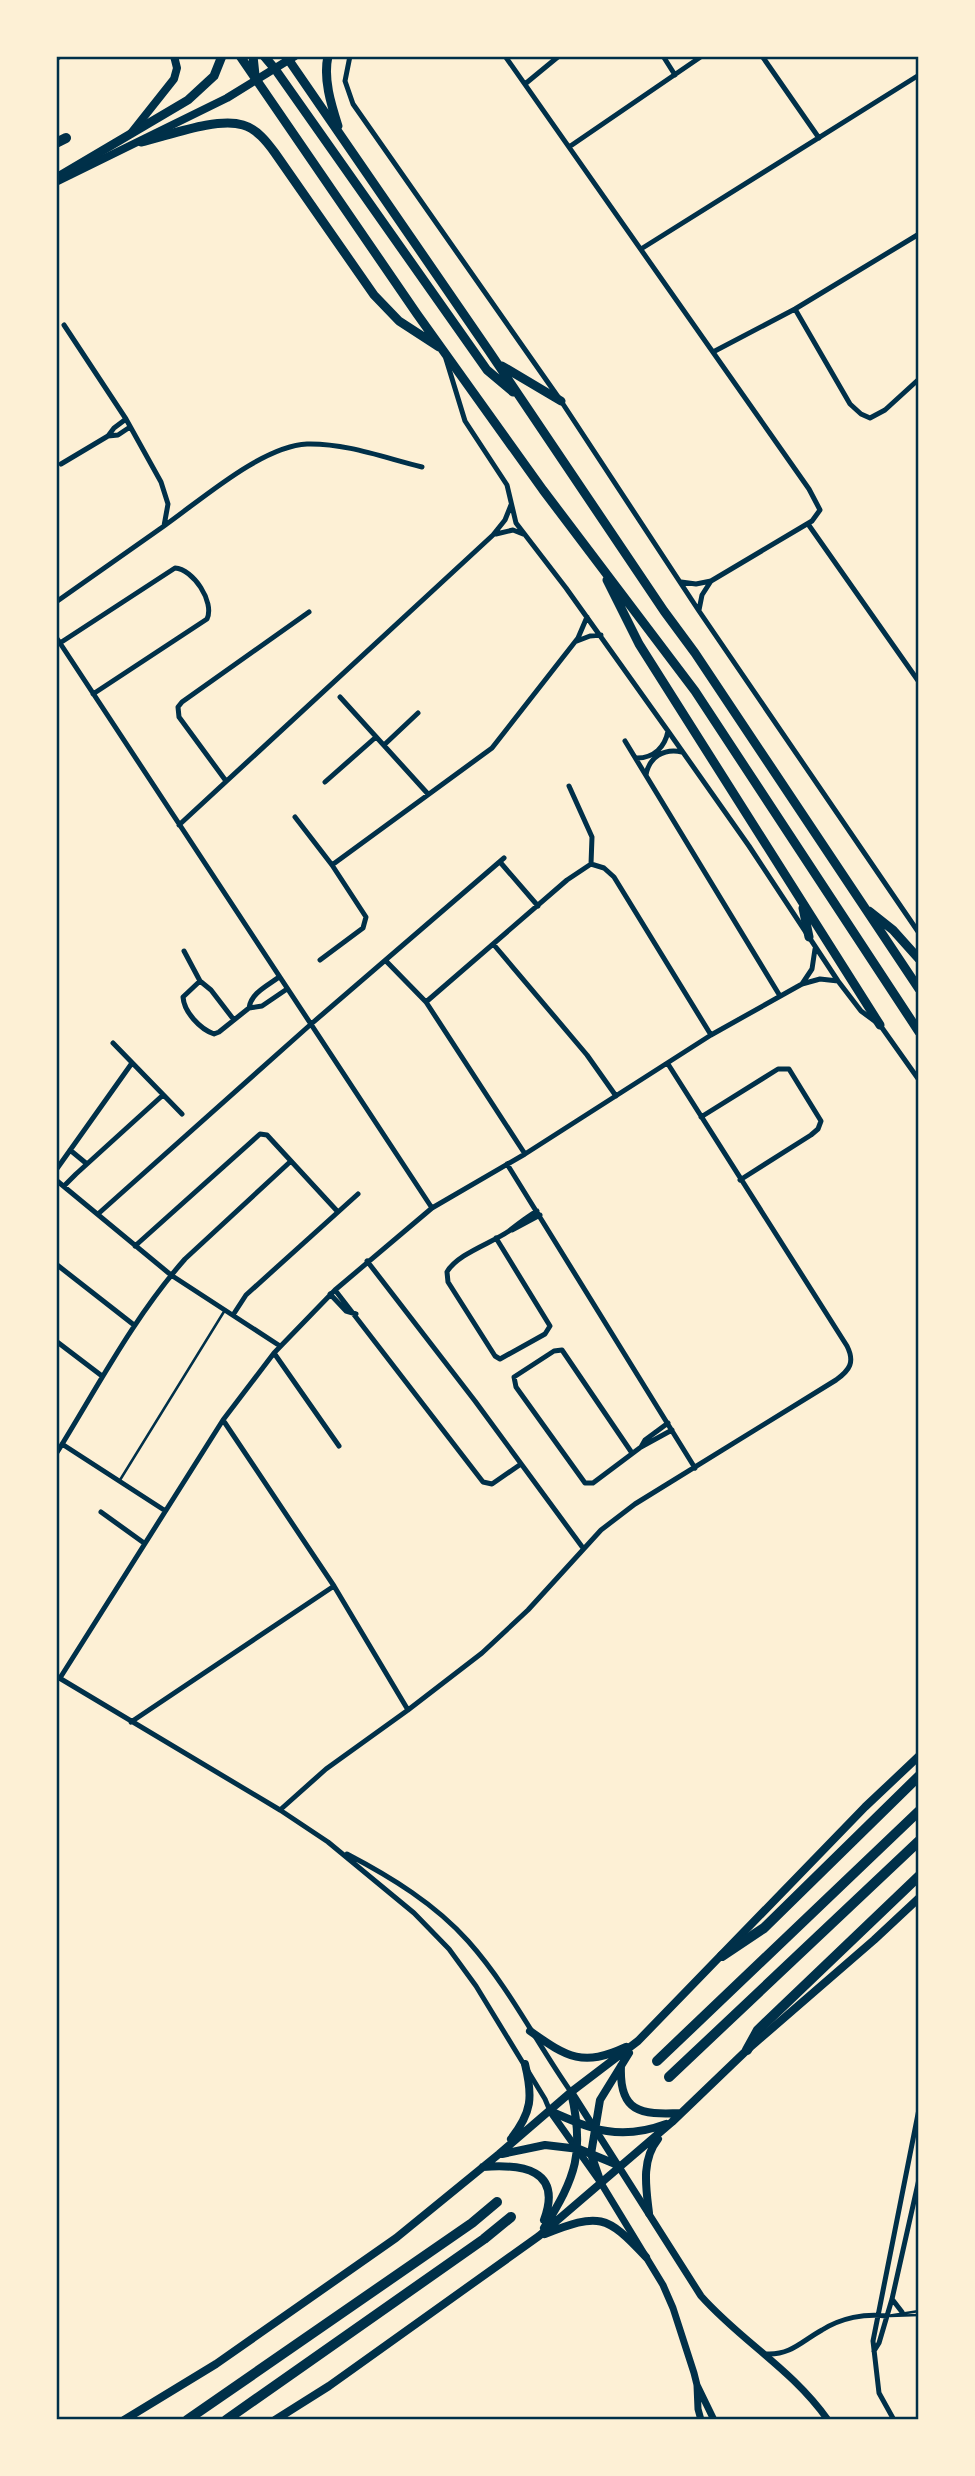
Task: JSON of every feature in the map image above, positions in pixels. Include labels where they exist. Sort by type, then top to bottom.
[{"type":"highway","points":[[722,1956],[764,1928],[919,1776]]},
{"type":"highway","points":[[657,2061],[919,1811]]},
{"type":"highway","points":[[669,2077],[919,1841]]},
{"type":"highway","points":[[747,2050],[758,2030],[919,1876]]},
{"type":"highway","points":[[187,2420],[472,2223],[498,2202]]},
{"type":"highway","points":[[226,2420],[484,2239],[511,2217]]},
{"type":"main road","points":[[132,132],[174,79],[177,68],[174,56]]},
{"type":"main road","points":[[56,180],[188,100],[214,76],[222,56]]},
{"type":"main road","points":[[240,56],[416,314],[726,736],[781,825],[919,1032]]},
{"type":"main road","points":[[253,56],[256,81]]},
{"type":"main road","points":[[264,56],[486,370],[522,400]]},
{"type":"main road","points":[[328,56],[328,87],[342,138]]},
{"type":"main road","points":[[56,180],[141,142],[227,98],[290,57],[342,138],[731,705],[919,989]]},
{"type":"main road","points":[[141,142],[225,123],[243,125],[257,132],[271,147],[374,295],[406,326],[444,349]]},
{"type":"main road","points":[[498,365],[561,401]]},
{"type":"main road","points":[[599,563],[639,644],[880,1025]]},
{"type":"main road","points":[[801,899],[812,941]]},
{"type":"main road","points":[[862,905],[893,930],[919,959]]},
{"type":"main road","points":[[601,2183],[591,2154],[594,2130],[600,2100],[621,2063],[638,2041],[865,1807],[919,1756]]},
{"type":"main road","points":[[277,2419],[329,2386],[539,2236],[672,2122],[747,2050],[918,1900]]},
{"type":"main road","points":[[530,2031],[557,2050],[574,2057],[605,2057],[638,2041]]},
{"type":"main road","points":[[124,2420],[216,2364],[385,2246],[484,2167],[571,2092],[638,2041]]},
{"type":"main road","points":[[621,2063],[621,2088],[626,2101],[637,2110],[681,2113]]},
{"type":"main road","points":[[499,2154],[516,2133],[529,2109],[530,2087],[524,2064]]},
{"type":"main road","points":[[539,2236],[563,2196],[575,2168],[579,2149],[571,2092]]},
{"type":"main road","points":[[550,2111],[594,2130],[620,2134],[635,2133],[672,2122]]},
{"type":"main road","points":[[649,2214],[646,2186],[648,2154],[672,2122]]},
{"type":"main road","points":[[499,2154],[545,2145],[579,2149],[620,2166]]},
{"type":"main road","points":[[484,2167],[528,2168],[543,2182],[549,2200],[539,2236]]},
{"type":"main road","points":[[539,2236],[578,2221],[594,2220],[612,2224],[646,2256]]},
{"type":"street","points":[[350,56],[346,68],[346,89],[352,104],[561,401],[699,611],[919,933]]},
{"type":"street","points":[[505,56],[817,503],[818,514],[807,524],[711,581],[696,584],[681,582]]},
{"type":"street","points":[[525,84],[559,56]]},
{"type":"street","points":[[663,56],[676,75]]},
{"type":"street","points":[[569,147],[702,56]]},
{"type":"street","points":[[762,56],[819,138]]},
{"type":"street","points":[[641,249],[919,75]]},
{"type":"street","points":[[713,352],[795,309],[919,234]]},
{"type":"street","points":[[795,309],[850,404],[861,414],[870,418],[886,410],[919,379]]},
{"type":"street","points":[[64,325],[126,419],[166,494],[168,504],[164,526]]},
{"type":"street","points":[[444,349],[465,422],[507,485],[513,516],[525,535],[601,635],[838,981],[861,1011],[880,1025],[919,1080]]},
{"type":"street","points":[[61,464],[108,436],[126,419]]},
{"type":"street","points":[[108,436],[118,435],[130,427]]},
{"type":"street","points":[[56,602],[254,463],[288,447],[306,444],[345,447],[422,467]]},
{"type":"street","points":[[179,825],[493,535],[505,520],[512,502]]},
{"type":"street","points":[[807,524],[919,682]]},
{"type":"street","points":[[493,535],[506,530],[525,535]]},
{"type":"street","points":[[60,643],[175,568],[182,568],[189,574],[209,602],[211,611],[207,619],[93,694]]},
{"type":"street","points":[[699,611],[702,595],[711,581]]},
{"type":"street","points":[[226,781],[179,717],[178,707],[309,612]]},
{"type":"street","points":[[332,865],[492,748],[574,643],[587,617]]},
{"type":"street","points":[[574,643],[590,636],[601,635]]},
{"type":"street","points":[[56,637],[432,1208]]},
{"type":"street","points":[[341,697],[428,794]]},
{"type":"street","points":[[384,745],[418,713]]},
{"type":"street","points":[[646,775],[650,762],[664,745],[668,732]]},
{"type":"street","points":[[325,782],[376,737]]},
{"type":"street","points":[[625,741],[780,996]]},
{"type":"street","points":[[636,758],[671,751],[682,752]]},
{"type":"street","points":[[569,786],[592,837],[592,864]]},
{"type":"street","points":[[295,817],[364,911],[366,921],[363,928],[320,960]]},
{"type":"street","points":[[98,1214],[310,1025],[502,860],[538,906]]},
{"type":"street","points":[[592,864],[604,868],[614,877],[711,1035]]},
{"type":"street","points":[[426,1002],[567,880],[592,864]]},
{"type":"street","points":[[802,984],[812,969],[812,941]]},
{"type":"street","points":[[495,945],[587,1055],[616,1096]]},
{"type":"street","points":[[184,951],[200,981],[211,990],[234,1020]]},
{"type":"street","points":[[386,961],[426,1002],[525,1154]]},
{"type":"street","points":[[249,1008],[250,1000],[255,995],[279,978]]},
{"type":"street","points":[[714,2420],[697,2385],[663,2285],[579,2149],[550,2111],[476,1986],[449,1948],[414,1913],[335,1848],[280,1811],[58,1677],[223,1419],[280,1346],[367,1261],[432,1208],[525,1154],[711,1035],[802,984],[820,979],[838,981]]},
{"type":"street","points":[[200,981],[183,997],[183,1002],[205,1030],[214,1034],[249,1008],[262,1006],[287,989]]},
{"type":"street","points":[[113,1043],[182,1114]]},
{"type":"street","points":[[56,1170],[132,1063]]},
{"type":"street","points":[[280,1811],[326,1769],[408,1710],[502,1636],[601,1530],[635,1504],[847,1373],[852,1355],[847,1346],[668,1064]]},
{"type":"street","points":[[701,1117],[778,1069],[789,1069],[821,1121],[820,1126],[811,1135],[740,1180]]},
{"type":"street","points":[[65,1186],[163,1095]]},
{"type":"street","points":[[135,1246],[258,1135],[267,1135],[338,1212]]},
{"type":"street","points":[[70,1150],[87,1164]]},
{"type":"street","points":[[56,1454],[134,1325],[171,1275],[291,1161]]},
{"type":"street","points":[[507,1164],[695,1468]]},
{"type":"street","points":[[56,1180],[171,1275],[280,1346]]},
{"type":"street","points":[[233,1315],[246,1295],[358,1194]]},
{"type":"street","points":[[496,1238],[550,1326],[545,1334],[500,1359],[492,1352],[447,1277],[447,1272],[454,1264],[496,1238],[538,1213]]},
{"type":"street","points":[[367,1261],[583,1549]]},
{"type":"street","points":[[56,1264],[134,1325]]},
{"type":"street","points":[[333,1292],[356,1314],[483,1482],[492,1484],[521,1464]]},
{"type":"street","points":[[56,1342],[102,1376]]},
{"type":"street","points":[[632,1453],[562,1350],[554,1351],[514,1377],[516,1387],[585,1483],[593,1483],[632,1453],[672,1430]]},
{"type":"street","points":[[274,1353],[339,1446]]},
{"type":"street","points":[[223,1419],[334,1586],[408,1710]]},
{"type":"street","points":[[641,1447],[645,1440],[668,1423]]},
{"type":"street","points":[[62,1444],[164,1510]]},
{"type":"street","points":[[101,1512],[144,1543]]},
{"type":"street","points":[[131,1722],[334,1586]]},
{"type":"street","points":[[335,1848],[394,1878],[467,1939],[490,1968],[620,2166],[701,2296],[802,2386],[828,2420]]},
{"type":"street","points":[[894,2420],[879,2393],[874,2351],[876,2315],[919,2109]]},
{"type":"street","points":[[874,2351],[887,2316],[919,2179]]},
{"type":"street","points":[[891,2299],[902,2312]]},
{"type":"street","points":[[767,2354],[789,2352],[838,2322],[876,2315],[887,2316]]},
{"type":"street","points":[[697,2385],[701,2420]]},
{"type":"lane","points":[[120,1481],[225,1310]]},
{"type":"lane","points":[[887,2316],[902,2312],[919,2313]]},
{"type":"lane","points":[[887,2316],[919,2313]]}]
